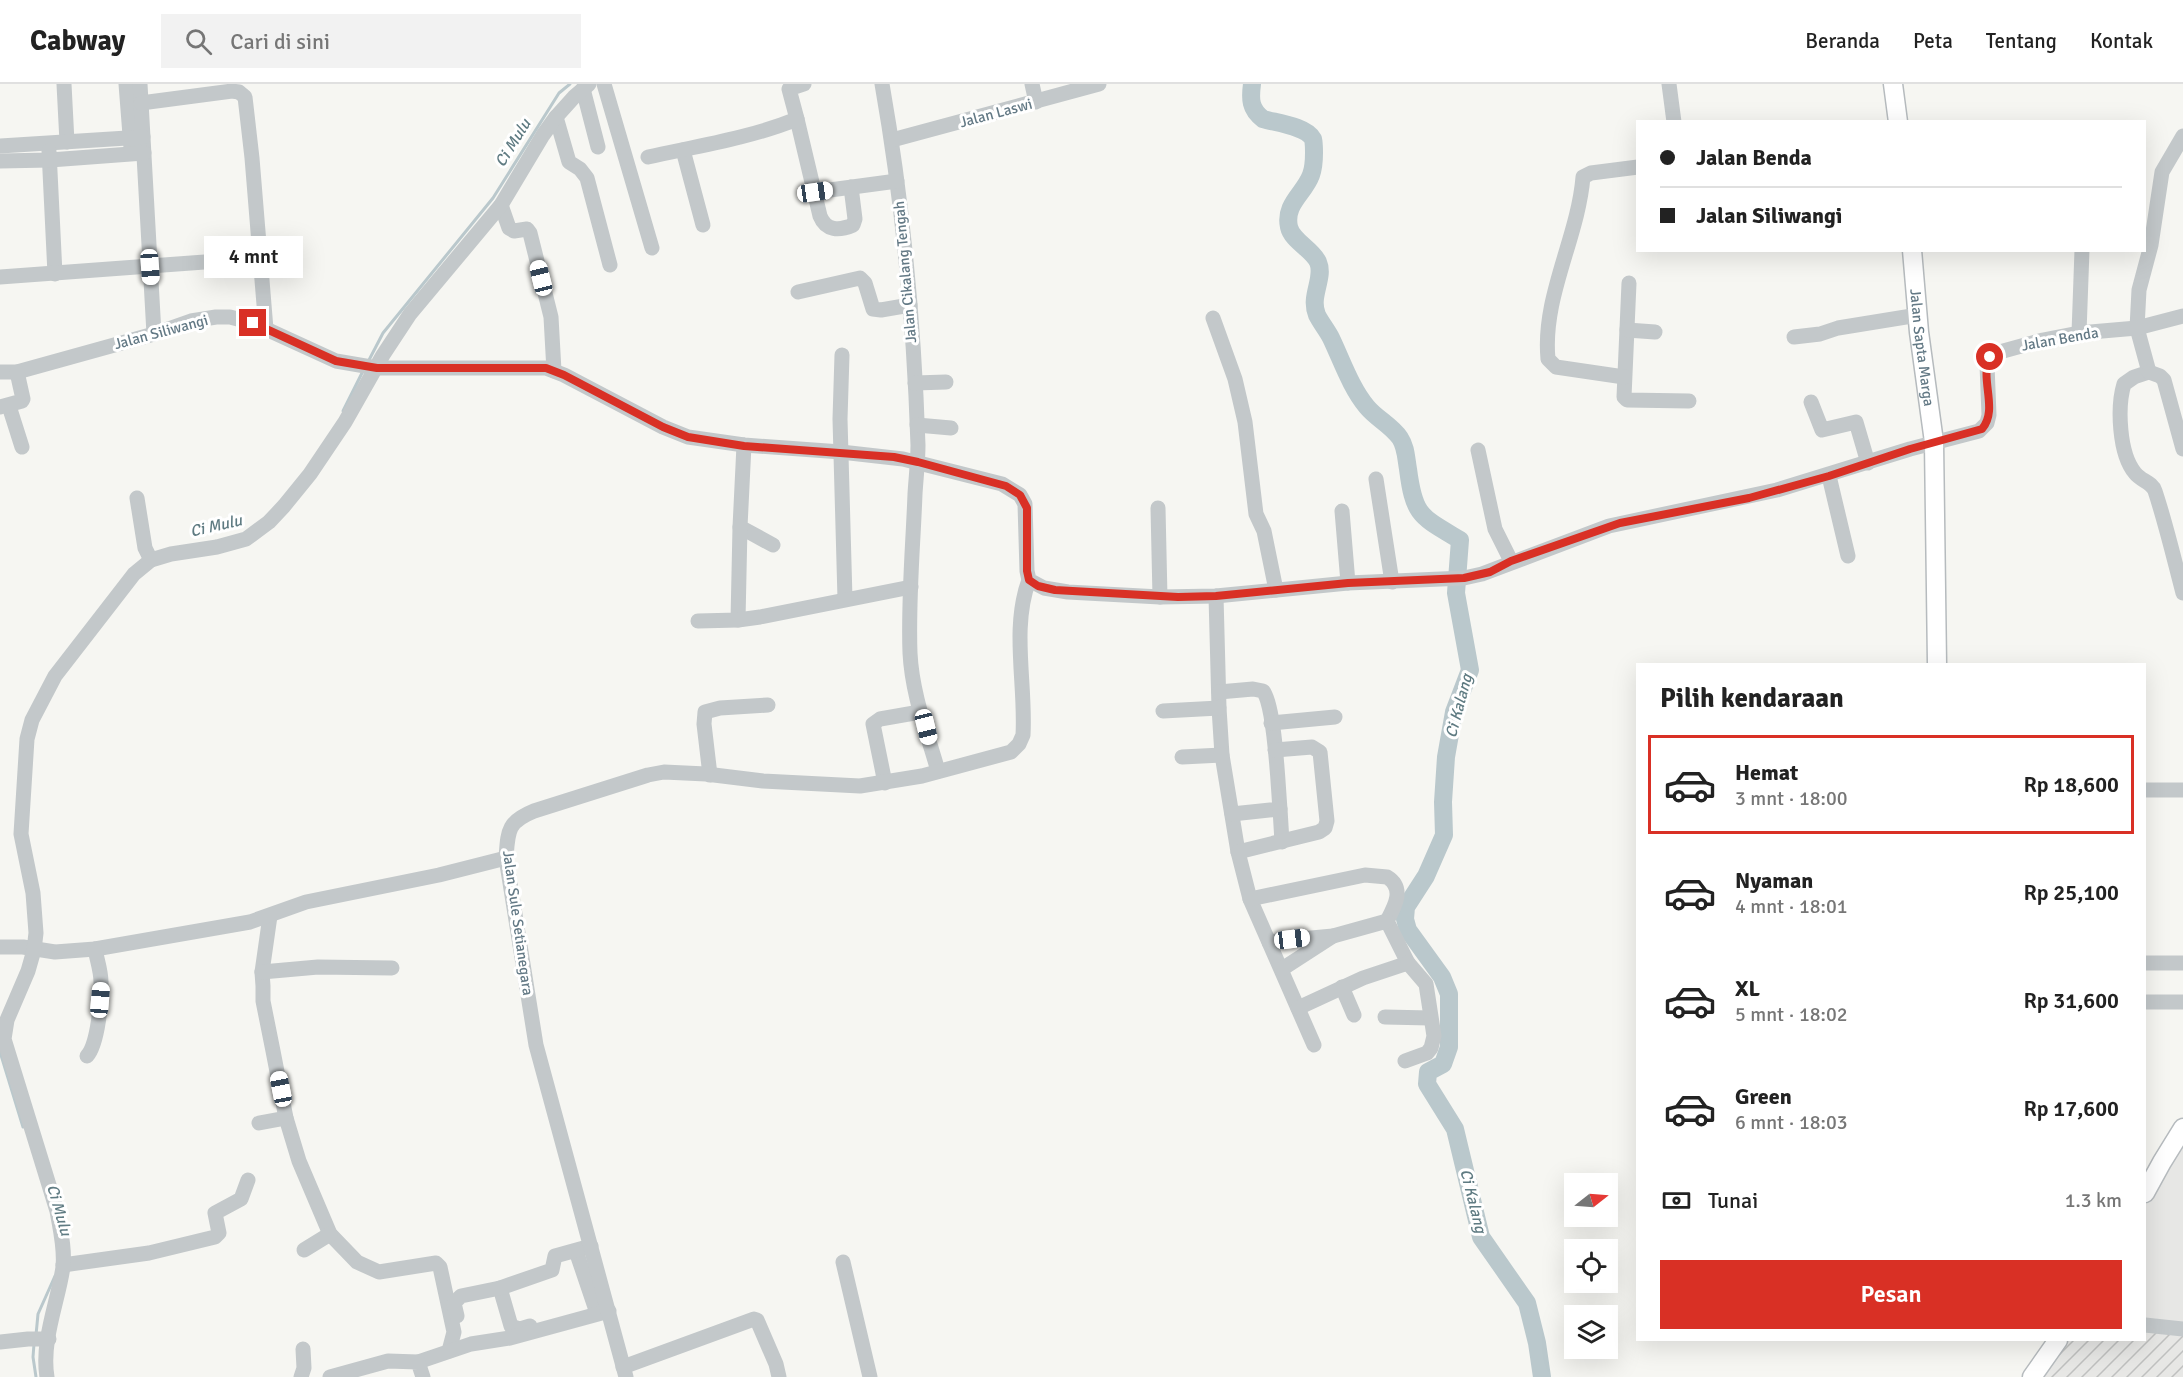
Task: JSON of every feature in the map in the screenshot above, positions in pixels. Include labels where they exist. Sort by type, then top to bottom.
[{"type":"main road","points":[[1893,84],[1898,120]]},
{"type":"main road","name":"Jalan Sapta Marga","points":[[1912,252],[1934,442],[1937,663]]},
{"type":"main road","points":[[2146,1191],[2183,1128]]},
{"type":"main road","points":[[2032,1377],[2057,1341]]},
{"type":"street","points":[[64,84],[68,142]]},
{"type":"street","points":[[126,84],[136,138],[150,267],[154,334]]},
{"type":"street","points":[[136,138],[141,103],[140,84]]},
{"type":"street","points":[[604,84],[652,248]]},
{"type":"street","points":[[804,84],[788,87],[823,224],[831,229],[850,226],[854,222],[851,187]]},
{"type":"street","name":"Jalan Cikalang Tengah","points":[[882,84],[897,181],[910,305],[915,382],[918,462],[910,586],[910,654],[920,712],[938,771]]},
{"type":"street","points":[[1032,84],[1036,102]]},
{"type":"street","name":"Jalan Laswi","points":[[892,140],[1099,84]]},
{"type":"street","points":[[1669,84],[1674,120]]},
{"type":"street","points":[[47,1377],[46,1354],[38,1339],[63,1265],[62,1240],[57,1211],[4,1045],[7,1020],[28,971],[36,914],[21,834],[27,745],[32,720],[55,676],[149,556],[217,547],[246,539],[269,522],[310,474],[350,414],[383,355],[410,314],[501,205],[543,135],[556,117],[586,86]]},
{"type":"street","points":[[586,86],[598,147]]},
{"type":"street","points":[[141,103],[232,91],[243,94],[245,97],[266,329]]},
{"type":"street","points":[[556,117],[569,162],[580,169],[587,178],[610,265]]},
{"type":"street","points":[[648,157],[774,128],[797,119]]},
{"type":"street","points":[[2149,372],[2137,328],[2139,290],[2151,245],[2162,172],[2183,136]]},
{"type":"street","points":[[0,146],[136,138]]},
{"type":"street","points":[[49,143],[55,274]]},
{"type":"street","points":[[683,150],[703,225]]},
{"type":"street","points":[[0,161],[50,160],[137,153]]},
{"type":"street","points":[[1624,377],[1556,367],[1548,359],[1548,347],[1551,313],[1559,273],[1579,211],[1583,177],[1591,173],[1636,167]]},
{"type":"street","points":[[815,192],[897,181]]},
{"type":"street","points":[[501,205],[509,228],[514,231],[527,229],[530,233],[551,317],[554,371]]},
{"type":"street","points":[[2079,333],[2082,252]]},
{"type":"street","points":[[0,277],[259,258]]},
{"type":"street","points":[[798,292],[860,278],[865,283],[873,309],[881,310],[910,305]]},
{"type":"street","points":[[1629,283],[1623,396],[1627,400],[1689,401]]},
{"type":"street","points":[[1794,338],[1820,334],[1838,327],[1918,315]]},
{"type":"street","name":"Jalan Benda","points":[[1934,442],[1979,430],[1987,423],[1989,409],[1987,373],[1990,357],[2011,348],[2079,333],[2137,328],[2183,316]]},
{"type":"street","name":"Jalan Siliwangi","points":[[0,372],[17,372],[154,334],[190,321],[216,317],[242,320],[336,361],[377,368],[528,367],[554,371],[675,432],[701,439],[744,446],[841,452],[918,462],[1010,488],[1020,495],[1027,508],[1029,580]]},
{"type":"street","points":[[1213,318],[1235,379],[1245,419],[1256,514],[1266,535],[1276,590]]},
{"type":"street","points":[[1627,330],[1655,332]]},
{"type":"street","points":[[842,355],[841,452],[845,599]]},
{"type":"street","points":[[17,372],[23,399],[20,403],[4,406],[22,447]]},
{"type":"street","points":[[2183,449],[2164,380],[2149,372],[2134,377],[2124,384],[2120,408],[2126,456],[2132,469],[2141,480],[2154,488],[2183,593]]},
{"type":"street","points":[[915,382],[946,382]]},
{"type":"street","points":[[1811,402],[1822,430],[1856,423],[1868,463]]},
{"type":"street","points":[[917,426],[951,428]]},
{"type":"street","points":[[1029,580],[1038,586],[1055,590],[1160,597],[1216,596],[1348,583],[1462,578],[1490,572],[1511,561],[1620,523],[1749,498],[1829,476],[1934,442]]},
{"type":"street","points":[[738,620],[744,446]]},
{"type":"street","points":[[1478,450],[1495,530],[1511,561]]},
{"type":"street","points":[[1829,476],[1848,556]]},
{"type":"street","points":[[1376,479],[1392,582]]},
{"type":"street","points":[[137,498],[149,556]]},
{"type":"street","points":[[1158,508],[1160,597]]},
{"type":"street","points":[[1342,511],[1348,583]]},
{"type":"street","points":[[740,527],[772,544]]},
{"type":"street","name":"Jalan Sule Setianegara","points":[[625,1372],[603,1312],[584,1249],[536,1045],[506,858],[508,829],[516,821],[534,811],[657,772],[673,771],[763,781],[860,786],[938,771],[1015,750],[1021,742],[1023,730],[1021,620],[1022,599],[1029,580]]},
{"type":"street","points":[[698,621],[738,620],[910,586]]},
{"type":"street","points":[[1216,596],[1222,755],[1238,852],[1250,899],[1314,1045]]},
{"type":"street","points":[[1219,692],[1253,689],[1263,691],[1267,697],[1275,750],[1282,842]]},
{"type":"street","points":[[710,774],[704,724],[705,712],[716,708],[768,705]]},
{"type":"street","points":[[1163,711],[1219,708]]},
{"type":"street","points":[[885,783],[873,724],[883,719],[920,712]]},
{"type":"street","points":[[1271,723],[1335,717]]},
{"type":"street","points":[[1238,852],[1322,831],[1326,827],[1327,818],[1319,750],[1308,747],[1275,750]]},
{"type":"street","points":[[1182,757],[1222,755]]},
{"type":"street","points":[[2146,790],[2183,790]]},
{"type":"street","points":[[1232,814],[1280,809]]},
{"type":"street","points":[[0,947],[55,952],[95,949],[242,924],[306,902],[439,875],[506,858]]},
{"type":"street","points":[[1250,899],[1365,875],[1383,875],[1393,882],[1397,893],[1396,904],[1387,921],[1333,936],[1269,942]]},
{"type":"street","points":[[270,916],[262,972],[263,1001],[286,1118],[299,1161],[330,1234],[357,1262],[379,1272],[426,1263],[436,1263],[440,1267],[454,1332],[449,1351]]},
{"type":"street","points":[[1387,921],[1408,963],[1426,984],[1430,1018],[1434,1026],[1431,1047],[1422,1056],[1405,1061]]},
{"type":"street","points":[[1282,969],[1333,936]]},
{"type":"street","points":[[87,1056],[96,1036],[101,984],[95,949]]},
{"type":"street","points":[[1298,1008],[1342,987],[1408,963]]},
{"type":"street","points":[[2146,963],[2183,963]]},
{"type":"street","points":[[262,972],[318,967],[392,968]]},
{"type":"street","points":[[1342,987],[1354,1015]]},
{"type":"street","points":[[2146,1002],[2183,1002]]},
{"type":"street","points":[[1385,1017],[1430,1018]]},
{"type":"street","points":[[259,1123],[286,1118]]},
{"type":"street","points":[[63,1265],[142,1254],[215,1237],[219,1233],[215,1213],[241,1199],[248,1180]]},
{"type":"street","points":[[304,1250],[330,1234]]},
{"type":"street","points":[[461,1334],[455,1300],[461,1296],[500,1288],[552,1270],[555,1256],[584,1249]]},
{"type":"street","points":[[843,1262],[870,1377]]},
{"type":"street","points":[[500,1288],[508,1321],[514,1328],[520,1329],[566,1316]]},
{"type":"street","points":[[330,1377],[388,1362],[418,1362],[471,1344],[539,1331],[603,1312]]},
{"type":"street","points":[[625,1372],[754,1319],[757,1320],[779,1377]]},
{"type":"street","points":[[2146,1325],[2183,1329]]},
{"type":"street","points":[[0,1342],[38,1339]]},
{"type":"street","points":[[302,1377],[303,1349]]},
{"type":"street","points":[[418,1362],[423,1377]]},
{"type":"shaded area","points":[[2183,1140],[2183,1326],[2146,1322],[2146,1201]]},
{"type":"shaded area","points":[[2146,1327],[2183,1330],[2183,1377],[2042,1377],[2066,1341],[2146,1341]]},
{"type":"waterway","name":"Ci Mulu","points":[[369,360],[383,333],[493,198],[559,93],[570,84]]},
{"type":"waterway","name":"Ci Kalang","points":[[1252,84],[1252,103],[1263,119],[1298,128],[1313,139],[1312,172],[1292,205],[1288,219],[1294,237],[1315,257],[1320,268],[1315,301],[1317,315],[1331,338],[1361,400],[1402,441],[1413,497],[1421,513],[1460,540],[1456,593],[1470,670],[1454,712],[1446,757],[1443,802],[1444,835],[1426,876],[1406,907],[1405,919],[1408,930],[1442,977],[1449,994],[1449,1047],[1443,1064],[1428,1072],[1427,1084],[1455,1129],[1481,1237],[1527,1303],[1537,1343],[1542,1377]]},
{"type":"waterway","name":"Ci Mulu","points":[[343,411],[363,371]]},
{"type":"waterway","name":"Ci Mulu","points":[[0,1052],[23,1127]]},
{"type":"waterway","name":"Ci Mulu","points":[[36,1335],[38,1314],[55,1276]]},
{"type":"waterway","name":"Ci Mulu","points":[[34,1344],[36,1377]]},
{"type":"route","points":[[253,323],[336,361],[377,368],[546,368],[564,375],[663,427],[688,437],[744,446],[894,457],[995,482],[1017,492],[1027,508],[1029,580],[1038,586],[1068,592],[1160,597],[1216,596],[1348,583],[1464,578],[1490,572],[1511,561],[1620,523],[1749,498],[1829,476],[1910,449],[1982,429],[1989,415],[1987,373],[1990,357]]}]
